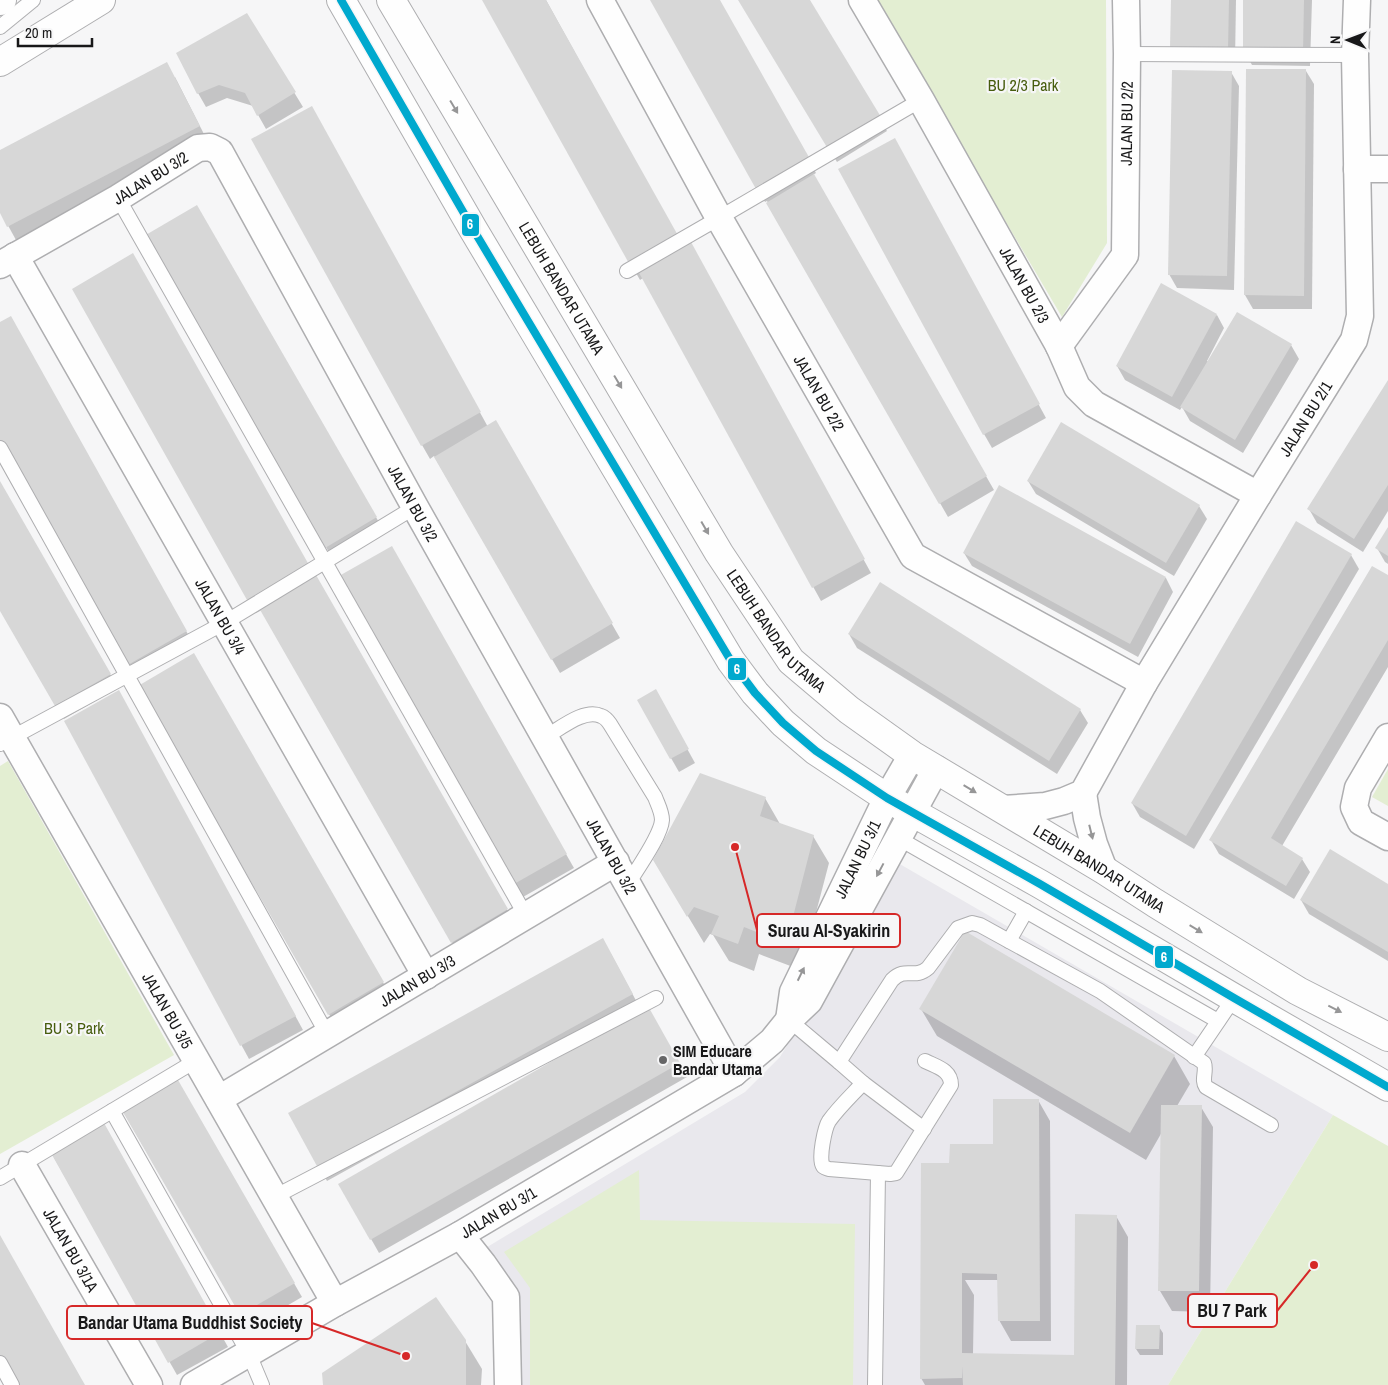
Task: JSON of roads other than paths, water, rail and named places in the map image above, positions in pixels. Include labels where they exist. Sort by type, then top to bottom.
[{"type":"main road","points":[[0,62],[101,0]]},
{"type":"main road","points":[[341,0],[473,229],[731,661],[755,693],[783,723],[816,751],[887,798],[1040,884],[1388,1087]]},
{"type":"main road","name":"LEBUH BANDAR UTAMA","points":[[390,0],[719,553],[790,661],[849,710],[912,754],[1104,870],[1154,903],[1298,991],[1388,1037]]},
{"type":"street","name":"JALAN BU 2/2","points":[[600,0],[719,218],[913,556],[1144,683]]},
{"type":"street","name":"JALAN BU 2/3","points":[[862,0],[921,100],[1059,346],[1077,387],[1094,404],[1258,494]]},
{"type":"street","name":"JALAN BU 2/2","points":[[1059,346],[1125,255],[1126,0]]},
{"type":"street","name":"JALAN BU 2/1","points":[[1083,793],[1144,683],[1354,340],[1360,316],[1355,55],[1357,0]]},
{"type":"street","name":"JALAN BU 3/2","points":[[8,261],[118,198],[198,148],[210,147],[220,152],[416,507],[734,1073]]},
{"type":"street","points":[[1357,169],[1388,169]]},
{"type":"street","name":"JALAN BU 3/4","points":[[8,261],[224,623],[426,976]]},
{"type":"street","name":"JALAN BU 3/5","points":[[4,733],[197,1060],[335,1303]]},
{"type":"street","points":[[1388,737],[1358,788],[1354,807],[1362,822],[1388,837]]},
{"type":"street","name":"JALAN BU 3/1","points":[[789,1020],[792,992],[887,798],[912,754]]},
{"type":"street","name":"JALAN BU 3/1","points":[[194,1385],[335,1303],[460,1235],[734,1073],[772,1041],[789,1020],[809,1001],[936,769]]},
{"type":"street","points":[[1003,809],[1045,806],[1083,793],[1094,844],[1104,870]]},
{"type":"street","name":"JALAN BU 3/3","points":[[219,1099],[526,916],[622,873]]},
{"type":"street","name":"JALAN BU 3/1A","points":[[11,1172],[149,1385]]},
{"type":"street","points":[[460,1235],[506,1297],[508,1385]]},
{"type":"lane","points":[[0,18],[33,0]]},
{"type":"lane","points":[[0,27],[33,0]]},
{"type":"lane","points":[[1127,54],[1355,55]]},
{"type":"lane","points":[[627,271],[921,100]]},
{"type":"lane","points":[[118,198],[526,916]]},
{"type":"lane","points":[[0,448],[327,1034]]},
{"type":"lane","points":[[4,733],[126,676],[224,623],[416,507]]},
{"type":"lane","points":[[546,737],[580,716],[591,713],[602,716],[610,724],[655,797],[662,820],[660,831],[622,873]]},
{"type":"lane","points":[[898,838],[1218,1021]]},
{"type":"lane","points":[[1009,941],[1026,912]]},
{"type":"lane","points":[[839,1062],[892,980],[898,974],[923,973],[958,928],[972,923],[980,925],[1100,991],[1204,1063],[1203,1081],[1206,1087],[1271,1125]]},
{"type":"lane","points":[[274,1197],[656,998]]},
{"type":"lane","points":[[1194,1056],[1234,998]]},
{"type":"lane","points":[[789,1020],[863,1083],[924,1129]]},
{"type":"lane","points":[[11,1172],[197,1060]]},
{"type":"lane","points":[[863,1083],[828,1122],[822,1148],[822,1164],[829,1169],[896,1173],[951,1084],[948,1072],[925,1061]]},
{"type":"lane","points":[[112,1111],[250,1354],[262,1385]]},
{"type":"lane","points":[[875,1385],[878,1173]]},
{"type":"lane","points":[[0,1363],[12,1385]]},
{"type":"place","name":"Surau Al-Syakirin","points":[[735,847]]},
{"type":"place","name":"SIM Educare Bandar Utama","points":[[663,1060]]},
{"type":"place","name":"BU 7 Park","points":[[1314,1265]]},
{"type":"place","name":"Bandar Utama Buddhist Society","points":[[406,1356]]},
{"type":"park label","name":"BU 2/3 Park","points":[[1023,85]]},
{"type":"park label","name":"BU 3 Park","points":[[74,1028]]}]
